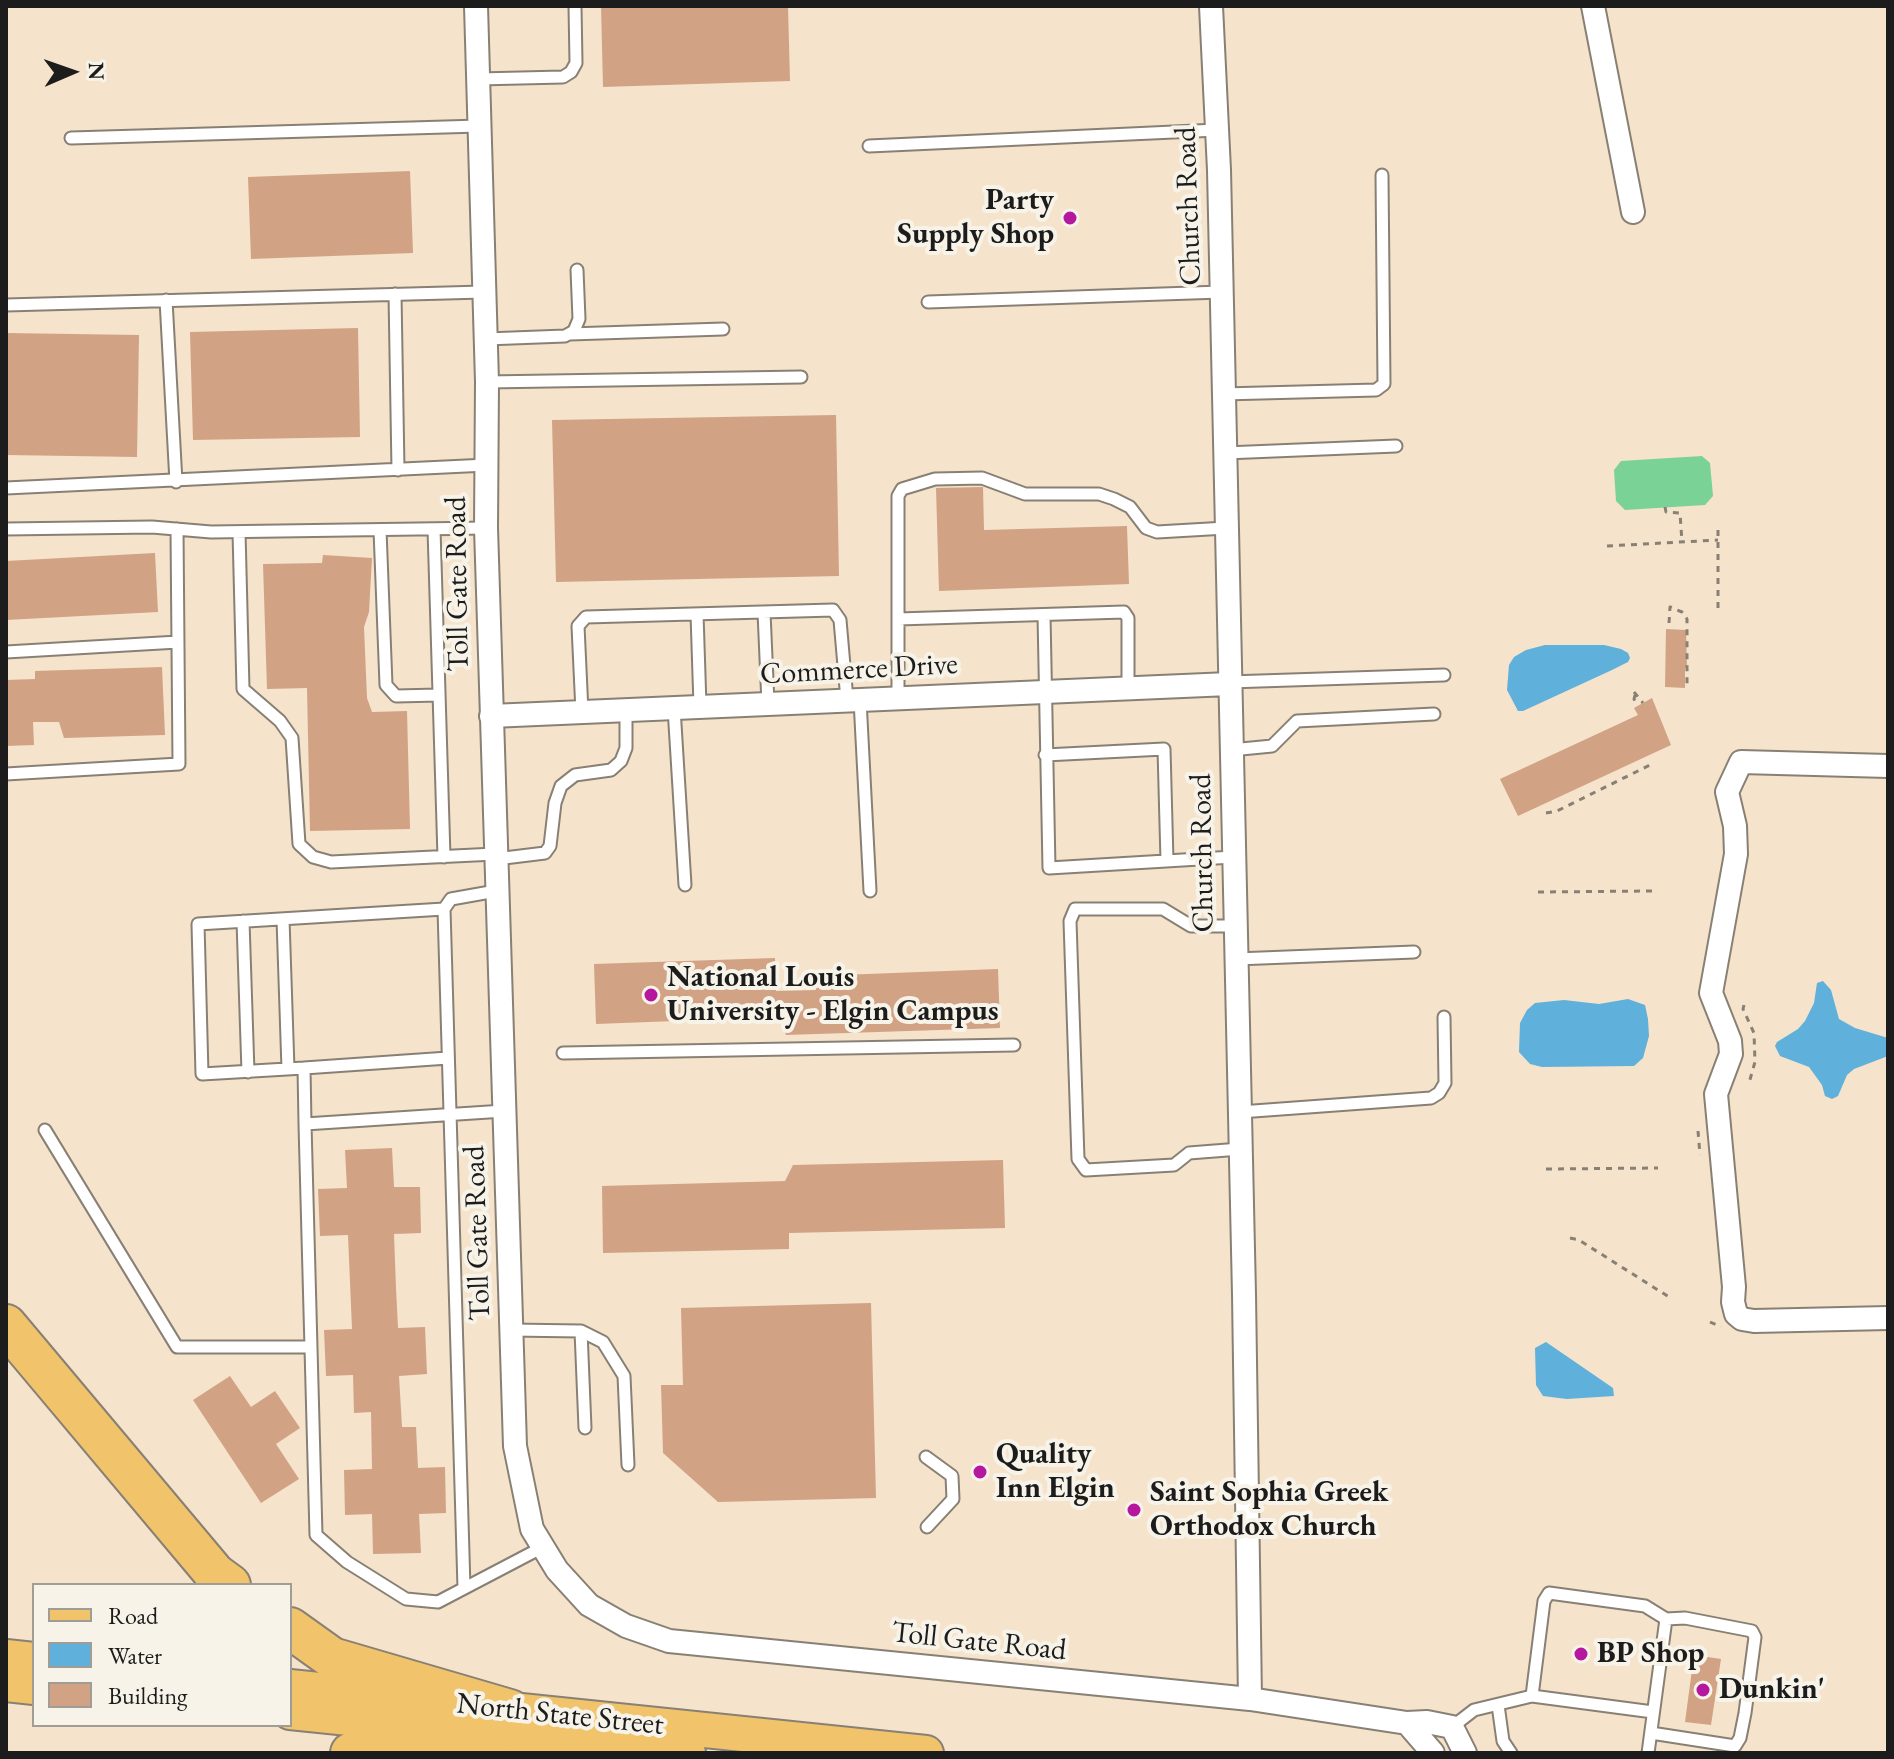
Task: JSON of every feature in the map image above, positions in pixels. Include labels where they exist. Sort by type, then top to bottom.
[{"type":"highway","points":[[6,1325],[215,1574],[227,1583]]},
{"type":"highway","points":[[292,1629],[332,1658],[503,1721]]},
{"type":"highway","points":[[351,1753],[399,1740],[503,1721]]},
{"type":"main road","points":[[6,1657],[32,1660]]},
{"type":"main road","points":[[6,1684],[32,1687]]},
{"type":"main road","name":"North State Street","points":[[292,1687],[688,1753]]},
{"type":"main road","name":"North State Street","points":[[292,1712],[503,1721],[926,1753]]},
{"type":"street","name":"Toll Gate Road","points":[[476,6],[487,382],[486,528],[491,716],[515,1446],[532,1529],[557,1570],[589,1605],[626,1626],[669,1641],[1250,1699],[1452,1727]]},
{"type":"street","name":"Church Road","points":[[1211,6],[1225,453],[1250,1699]]},
{"type":"street","points":[[1593,6],[1633,212]]},
{"type":"street","name":"Commerce Drive","points":[[491,716],[1229,683]]},
{"type":"street","points":[[1888,766],[1741,762],[1727,792],[1735,826],[1736,854],[1711,993],[1730,1041],[1731,1054],[1716,1094],[1736,1314],[1742,1319],[1754,1321],[1888,1318]]},
{"type":"street","points":[[1407,1723],[1433,1753]]},
{"type":"street","points":[[1452,1727],[1465,1753]]},
{"type":"lane","points":[[478,79],[563,77],[571,72],[576,63],[577,50],[575,6]]},
{"type":"lane","points":[[71,138],[479,126]]},
{"type":"lane","points":[[869,146],[1217,130]]},
{"type":"lane","points":[[1223,394],[1376,390],[1384,384],[1382,175]]},
{"type":"lane","points":[[570,334],[578,328],[579,319],[577,270]]},
{"type":"lane","points":[[6,305],[483,292]]},
{"type":"lane","points":[[928,302],[1221,292]]},
{"type":"lane","points":[[395,294],[398,470]]},
{"type":"lane","points":[[166,300],[176,482]]},
{"type":"lane","points":[[486,339],[723,329]]},
{"type":"lane","points":[[487,382],[801,377]]},
{"type":"lane","points":[[1225,453],[1396,446]]},
{"type":"lane","points":[[6,488],[487,465]]},
{"type":"lane","points":[[898,698],[898,496],[902,489],[935,479],[982,478],[1025,494],[1099,494],[1130,507],[1146,528],[1157,532],[1226,528]]},
{"type":"lane","points":[[6,529],[152,527],[239,532],[486,528]]},
{"type":"lane","points":[[6,774],[179,764],[177,529]]},
{"type":"lane","points":[[434,529],[444,857]]},
{"type":"lane","points":[[380,530],[386,685],[396,696],[439,695]]},
{"type":"lane","points":[[239,532],[243,689],[280,721],[292,738],[299,844],[313,857],[331,862],[545,853],[550,846],[555,803],[561,786],[575,775],[611,770],[621,761],[626,748],[626,710]]},
{"type":"lane","points":[[582,712],[578,626],[586,617],[833,610],[840,620],[854,700],[870,891]]},
{"type":"lane","points":[[764,612],[768,704]]},
{"type":"lane","points":[[898,619],[1124,612],[1128,618],[1128,688]]},
{"type":"lane","points":[[697,614],[700,706]]},
{"type":"lane","points":[[1044,615],[1043,691],[1049,868],[1233,857]]},
{"type":"lane","points":[[6,652],[178,642]]},
{"type":"lane","points":[[1229,683],[1444,675]]},
{"type":"lane","points":[[674,708],[685,885]]},
{"type":"lane","points":[[1231,750],[1272,746],[1289,725],[1297,721],[1434,714]]},
{"type":"lane","points":[[1045,755],[1164,749],[1167,861]]},
{"type":"lane","points":[[464,1588],[444,909],[451,899],[496,891]]},
{"type":"lane","points":[[444,909],[198,924],[202,1074],[448,1058]]},
{"type":"lane","points":[[1235,926],[1191,926],[1163,909],[1075,909],[1070,921],[1078,1159],[1086,1170],[1174,1165],[1189,1153],[1240,1149]]},
{"type":"lane","points":[[283,919],[288,1069]]},
{"type":"lane","points":[[243,921],[248,1072]]},
{"type":"lane","points":[[1236,959],[1414,952]]},
{"type":"lane","points":[[1240,1112],[1431,1098],[1439,1093],[1445,1083],[1444,1017]]},
{"type":"lane","points":[[563,1053],[1014,1045]]},
{"type":"lane","points":[[304,1068],[316,1535],[347,1562],[406,1599],[438,1602],[543,1547]]},
{"type":"lane","points":[[305,1124],[504,1111]]},
{"type":"lane","points":[[45,1130],[177,1347],[310,1347]]},
{"type":"lane","points":[[511,1330],[581,1331],[603,1342],[624,1376],[628,1465]]},
{"type":"lane","points":[[581,1331],[585,1428]]},
{"type":"lane","points":[[926,1457],[952,1476],[953,1499],[927,1527]]},
{"type":"lane","points":[[1532,1696],[1544,1601],[1549,1593],[1645,1606],[1666,1619],[1685,1618],[1752,1631],[1755,1637],[1747,1700],[1740,1738],[1735,1746],[1651,1733]]},
{"type":"lane","points":[[1648,1753],[1666,1619]]},
{"type":"lane","points":[[1452,1727],[1474,1710],[1532,1696],[1653,1712]]},
{"type":"lane","points":[[1498,1705],[1503,1741],[1511,1753]]},
{"type":"path","points":[[1665,507],[1666,512],[1680,513],[1682,542]]},
{"type":"path","points":[[1718,530],[1718,610]]},
{"type":"path","points":[[1607,546],[1718,540]]},
{"type":"path","points":[[1669,623],[1670,607],[1682,612],[1687,619],[1687,689]]},
{"type":"path","points":[[1637,705],[1635,693],[1643,703]]},
{"type":"path","points":[[1546,813],[1557,811],[1650,765]]},
{"type":"path","points":[[1538,892],[1652,891]]},
{"type":"path","points":[[1546,1169],[1658,1168]]},
{"type":"path","points":[[1570,1238],[1579,1240],[1669,1297]]},
{"type":"green space","points":[[1702,456],[1710,463],[1713,496],[1705,505],[1625,510],[1616,501],[1614,470],[1621,461]]},
{"type":"water","points":[[1545,645],[1604,645],[1621,649],[1630,658],[1612,670],[1518,711],[1507,690],[1509,665],[1514,657],[1526,650]]},
{"type":"water","points":[[1823,981],[1831,990],[1839,1019],[1855,1028],[1888,1038],[1888,1056],[1854,1069],[1847,1075],[1838,1096],[1832,1099],[1825,1096],[1822,1085],[1809,1067],[1780,1056],[1775,1046],[1805,1021],[1814,1003],[1817,983]]},
{"type":"water","points":[[1628,999],[1645,1005],[1648,1019],[1649,1036],[1643,1058],[1634,1066],[1542,1067],[1530,1064],[1519,1052],[1520,1023],[1535,1003],[1564,1000],[1599,1004]]},
{"type":"water","points":[[1546,1342],[1613,1388],[1614,1396],[1567,1399],[1543,1396],[1536,1385],[1535,1348]]},
{"type":"building","points":[[601,6],[788,6],[790,81],[603,87]]},
{"type":"building","points":[[410,171],[413,253],[251,259],[248,177]]},
{"type":"building","points":[[358,328],[360,437],[193,440],[190,332]]},
{"type":"building","points":[[6,333],[139,335],[137,457],[6,455]]},
{"type":"building","points":[[836,415],[839,576],[556,582],[552,420]]},
{"type":"building","points":[[983,487],[984,530],[1127,526],[1129,584],[939,591],[936,488]]},
{"type":"building","points":[[155,553],[158,612],[6,620],[6,561]]},
{"type":"building","points":[[323,555],[372,558],[369,612],[364,627],[367,698],[372,712],[407,711],[410,829],[310,831],[307,688],[267,689],[263,564],[322,563]]},
{"type":"building","points":[[1666,629],[1686,630],[1685,688],[1665,687]]},
{"type":"building","points":[[162,667],[165,735],[64,738],[59,722],[33,722],[34,745],[6,746],[6,680],[35,679],[35,671]]},
{"type":"building","points":[[1652,698],[1671,745],[1518,816],[1500,779],[1638,715],[1634,708]]},
{"type":"building","points":[[775,958],[776,991],[816,990],[815,976],[998,969],[1000,1028],[786,1035],[780,1017],[596,1024],[594,964]]},
{"type":"building","points":[[392,1148],[394,1187],[420,1187],[421,1233],[394,1234],[396,1288],[398,1328],[425,1327],[427,1374],[399,1376],[402,1427],[416,1427],[418,1468],[445,1467],[446,1513],[419,1514],[421,1553],[373,1554],[372,1514],[345,1515],[344,1470],[372,1469],[371,1412],[354,1413],[353,1375],[326,1376],[324,1330],[352,1329],[348,1235],[320,1236],[318,1189],[347,1188],[345,1150]]},
{"type":"building","points":[[1003,1160],[1005,1228],[789,1233],[789,1249],[603,1253],[602,1186],[785,1181],[793,1165]]},
{"type":"building","points":[[871,1303],[876,1498],[718,1502],[663,1453],[661,1385],[683,1385],[681,1308]]},
{"type":"building","points":[[230,1376],[251,1407],[275,1391],[300,1428],[276,1444],[299,1479],[261,1503],[193,1400]]},
{"type":"building","name":"Dunkin'","points":[[1694,1655],[1721,1659],[1711,1725],[1685,1722]]},
{"type":"place","name":"Party Supply Shop","points":[[1070,218]]},
{"type":"place","name":"National Louis University - Elgin Campus","points":[[651,995]]},
{"type":"place","name":"Quality Inn Elgin","points":[[980,1472]]},
{"type":"place","name":"Saint Sophia Greek Orthodox Church","points":[[1134,1510]]},
{"type":"place","name":"BP Shop","points":[[1581,1654]]},
{"type":"place","name":"Dunkin'","points":[[1703,1690]]}]
